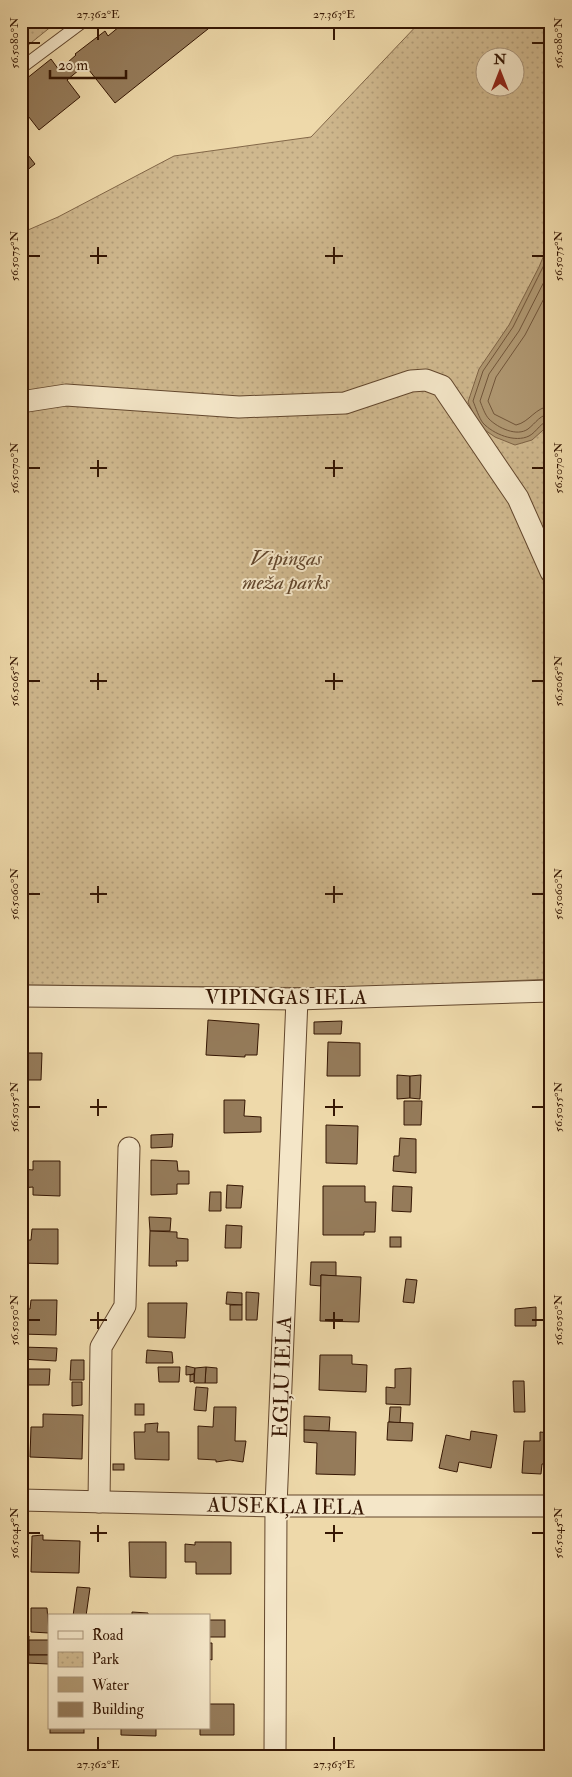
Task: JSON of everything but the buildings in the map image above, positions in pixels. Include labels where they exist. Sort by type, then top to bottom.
[{"type":"street","points":[[21,402],[66,395],[239,407],[345,403],[411,381],[426,380],[442,386],[518,498],[551,572]]},
{"type":"street","name":"VIPINGAS IELA","points":[[21,996],[297,999],[551,991]]},
{"type":"street","name":"EGĻU IELA","points":[[275,1756],[276,1506],[297,999]]},
{"type":"street","points":[[99,1502],[101,1347],[125,1306],[129,1148]]},
{"type":"street","name":"AUSEKĻA IELA","points":[[21,1500],[276,1506],[551,1506]]},
{"type":"lane","points":[[21,68],[84,21]]},
{"type":"green space","points":[[21,21],[58,21],[21,51]]},
{"type":"green space","name":"Vipingas meža parks","points":[[421,21],[551,21],[551,979],[347,988],[27,985],[21,907],[21,233],[58,217],[174,156],[311,137]]},
{"type":"water","points":[[551,238],[551,423],[532,440],[515,445],[495,437],[479,426],[468,402],[479,369],[509,325],[539,267]]}]
